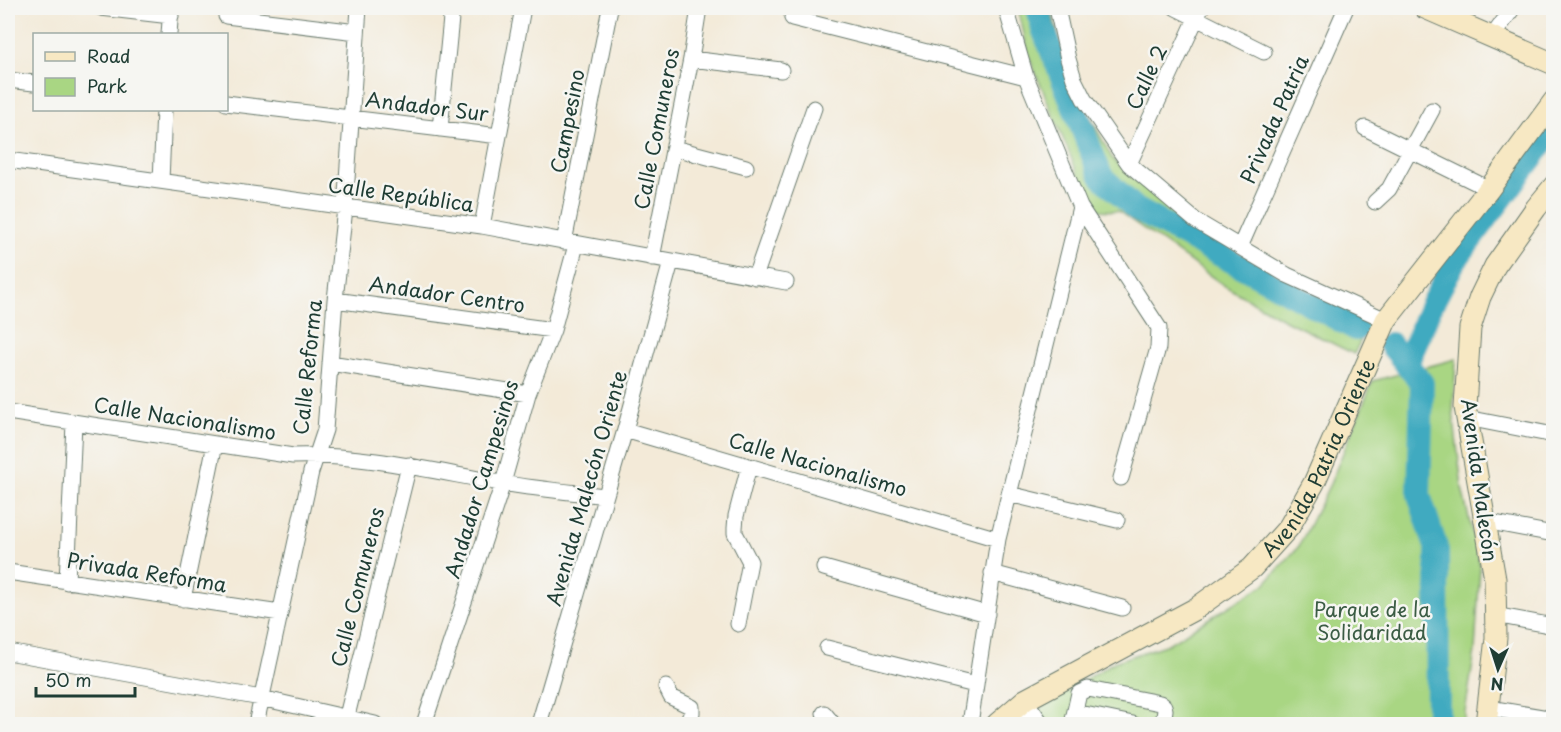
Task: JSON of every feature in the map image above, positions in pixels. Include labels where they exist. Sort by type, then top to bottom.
[{"type":"street","points":[[101,8],[171,12],[169,33]]},
{"type":"street","name":"Calle Reforma","points":[[256,724],[280,613],[325,430],[345,208],[358,8]]},
{"type":"street","points":[[440,129],[452,8]]},
{"type":"street","points":[[482,226],[523,8]]},
{"type":"street","name":"Campesino","points":[[570,244],[610,8]]},
{"type":"street","name":"Calle Comuneros","points":[[652,258],[699,8]]},
{"type":"street","points":[[1006,8],[1026,77],[1080,207],[1156,323],[1160,333],[1158,348],[1121,478]]},
{"type":"street","points":[[1057,8],[1074,79],[1084,99],[1129,164],[1196,221],[1287,275],[1386,320]]},
{"type":"street","points":[[1176,8],[1199,12],[1264,52]]},
{"type":"street","name":"Privada Patria","points":[[1240,247],[1346,8]]},
{"type":"street","points":[[1425,8],[1554,64]]},
{"type":"street","points":[[1492,37],[1513,8]]},
{"type":"street","name":"Calle 2","points":[[1129,164],[1199,12]]},
{"type":"street","points":[[226,16],[357,32]]},
{"type":"street","points":[[792,18],[1026,77]]},
{"type":"street","points":[[691,59],[781,70]]},
{"type":"street","points":[[8,80],[33,84]]},
{"type":"street","name":"Avenida Patria Oriente","points":[[997,724],[1194,609],[1252,568],[1289,527],[1314,483],[1386,320],[1489,189],[1554,101]]},
{"type":"street","name":"Andador Sur","points":[[228,103],[499,136]]},
{"type":"street","points":[[755,277],[814,108]]},
{"type":"street","points":[[1375,202],[1389,189],[1432,110]]},
{"type":"street","points":[[161,181],[164,111]]},
{"type":"street","points":[[1365,128],[1489,189]]},
{"type":"street","points":[[674,148],[746,167]]},
{"type":"street","name":"Calle República","points":[[8,160],[482,226],[786,282]]},
{"type":"street","name":"Avenida Malecón","points":[[1488,716],[1496,638],[1495,579],[1465,407],[1470,328],[1480,297],[1494,266],[1554,186]]},
{"type":"street","points":[[970,724],[998,539],[1080,207]]},
{"type":"street","name":"Andador Campesinos","points":[[424,724],[503,483],[528,394],[553,330],[570,244]]},
{"type":"street","name":"Avenida Malecón Oriente","points":[[539,724],[626,430],[671,262]]},
{"type":"street","name":"Andador Centro","points":[[335,300],[553,330]]},
{"type":"street","points":[[330,363],[528,394]]},
{"type":"street","name":"Calle Nacionalismo","points":[[8,412],[293,456],[332,455],[409,465],[503,483],[605,496]]},
{"type":"street","points":[[1467,418],[1554,435]]},
{"type":"street","points":[[66,582],[74,423]]},
{"type":"street","name":"Calle Nacionalismo","points":[[626,430],[998,539]]},
{"type":"street","points":[[183,599],[215,444]]},
{"type":"street","name":"Calle Comuneros","points":[[346,722],[409,465]]},
{"type":"street","points":[[738,624],[750,562],[735,533],[735,528],[749,466]]},
{"type":"street","points":[[1009,494],[1117,520]]},
{"type":"street","points":[[1484,521],[1554,534]]},
{"type":"street","points":[[825,568],[987,614]]},
{"type":"street","name":"Privada Reforma","points":[[8,572],[280,613]]},
{"type":"street","points":[[992,573],[1122,608]]},
{"type":"street","points":[[1496,615],[1554,626]]},
{"type":"street","points":[[827,648],[975,685]]},
{"type":"street","points":[[8,652],[261,698],[346,722],[375,724]]},
{"type":"street","points":[[666,687],[671,697],[692,707],[692,714],[686,724]]},
{"type":"street","points":[[1132,724],[1073,718],[1079,693],[1088,689],[1160,703],[1165,710],[1163,724]]},
{"type":"street","points":[[1022,711],[1042,724]]},
{"type":"street","points":[[1488,716],[1554,720]]},
{"type":"green space","points":[[1018,8],[1051,8],[1068,75],[1112,158],[1137,182],[1245,259],[1300,288],[1371,319],[1354,354],[1283,319],[1225,286],[1118,211],[1093,210],[1029,57]]},
{"type":"green space","name":"Parque de la Solidaridad","points":[[1456,359],[1453,411],[1462,488],[1480,567],[1475,651],[1463,724],[1022,724],[1044,705],[1114,662],[1168,644],[1264,585],[1299,546],[1330,484],[1373,381]]},
{"type":"waterway","points":[[1038,8],[1043,29],[1101,176],[1136,209],[1356,329]]},
{"type":"waterway","points":[[1407,364],[1430,308],[1454,262],[1554,128]]},
{"type":"waterway","points":[[1390,344],[1422,383],[1419,495],[1437,550],[1438,724]]}]
